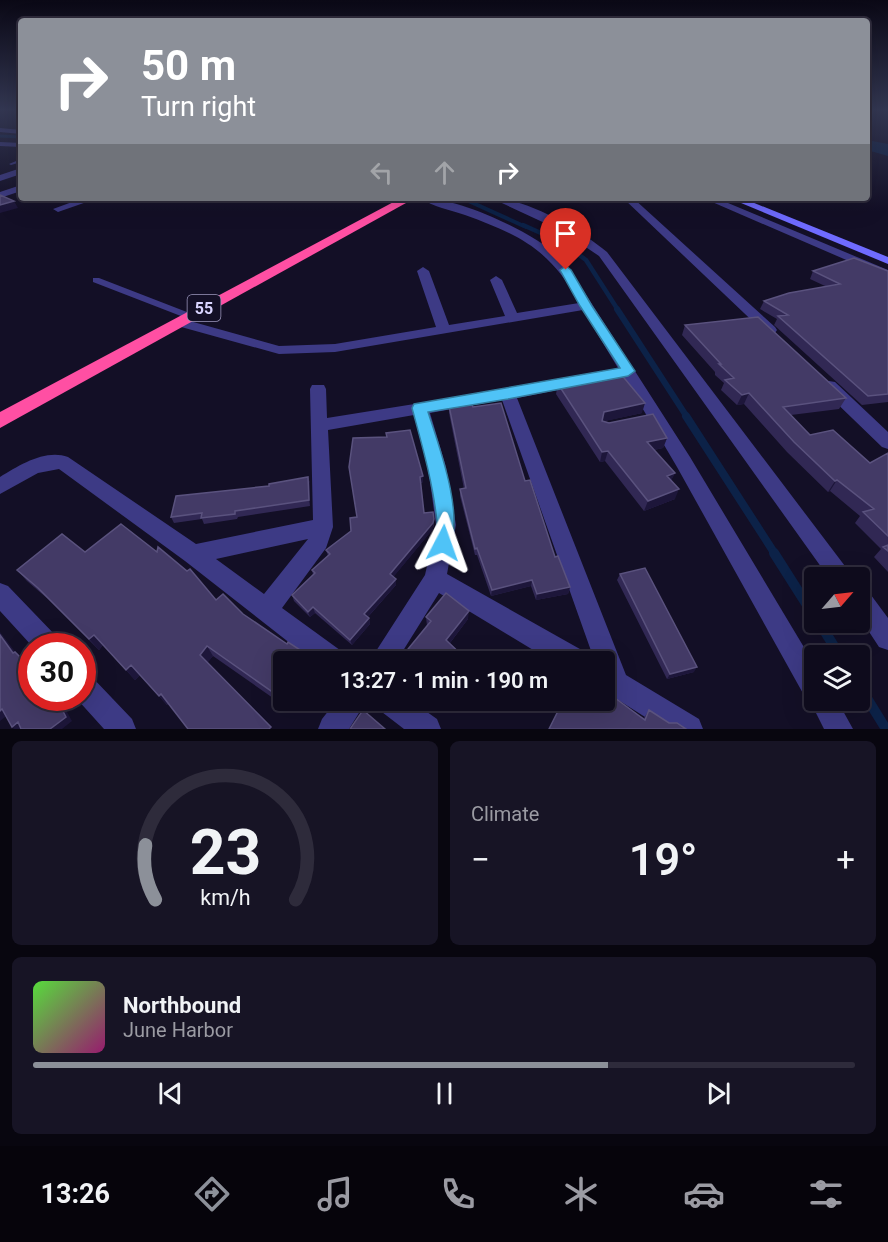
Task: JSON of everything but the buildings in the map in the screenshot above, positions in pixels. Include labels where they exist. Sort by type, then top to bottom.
[{"type":"highway","name":"55","points":[[0,421],[403,201]]},
{"type":"main road","points":[[741,201],[888,261]]},
{"type":"street","points":[[0,144],[18,145]]},
{"type":"street","points":[[0,178],[18,172]]},
{"type":"street","points":[[0,195],[18,189]]},
{"type":"street","points":[[58,209],[83,201]]},
{"type":"street","points":[[434,201],[502,227],[543,248],[566,270],[628,371],[651,418],[804,671]]},
{"type":"street","points":[[503,201],[568,229],[588,240],[603,254],[835,567]]},
{"type":"street","points":[[631,201],[776,336]]},
{"type":"street","points":[[715,201],[888,274]]},
{"type":"street","points":[[423,271],[444,331]]},
{"type":"street","points":[[496,280],[513,319]]},
{"type":"street","points":[[184,319],[279,350],[335,348],[586,306]]},
{"type":"street","points":[[319,425],[508,394],[628,371]]},
{"type":"street","points":[[819,377],[888,442]]},
{"type":"street","points":[[267,609],[319,541],[323,527],[318,389]]},
{"type":"street","points":[[508,394],[600,651]]},
{"type":"street","points":[[388,651],[435,579],[446,525],[437,467],[420,408]]},
{"type":"street","points":[[0,486],[34,466],[62,462],[193,554],[321,651]]},
{"type":"street","points":[[193,554],[323,527]]},
{"type":"street","points":[[435,579],[559,651]]},
{"type":"street","points":[[0,594],[36,633]]},
{"type":"street","points":[[870,613],[888,638]]},
{"type":"street","points":[[615,683],[689,729]]},
{"type":"street","points":[[96,700],[122,729]]},
{"type":"street","points":[[332,729],[346,711]]},
{"type":"street","points":[[402,711],[427,729]]},
{"type":"street","points":[[828,711],[839,729]]},
{"type":"lane","points":[[10,164],[18,161]]},
{"type":"lane","points":[[96,280],[184,319]]},
{"type":"waterway","points":[[870,146],[888,150]]},
{"type":"waterway","points":[[469,201],[526,227]]},
{"type":"waterway","points":[[523,225],[563,243],[586,260],[618,310]]},
{"type":"waterway","points":[[617,309],[687,417]]},
{"type":"waterway","points":[[686,416],[775,554]]},
{"type":"waterway","points":[[774,553],[804,600]]},
{"type":"waterway","points":[[826,633],[833,645]]},
{"type":"waterway","points":[[870,703],[886,729]]},
{"type":"route","points":[[443,543],[446,525],[437,467],[420,408],[628,371],[566,270]]}]
